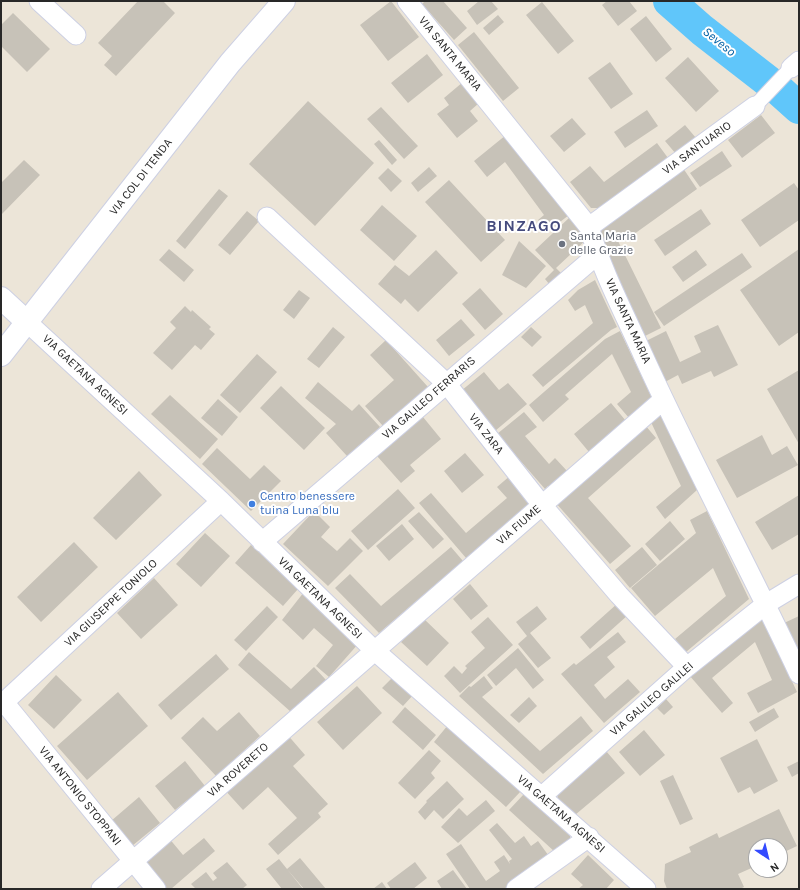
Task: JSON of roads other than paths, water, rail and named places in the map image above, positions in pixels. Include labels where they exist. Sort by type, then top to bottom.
[{"type":"main road","name":"VIA COL DI TENDA","points":[[1,355],[230,62],[284,1]]},
{"type":"main road","name":"VIA GAETANA AGNESI","points":[[1,298],[27,322]]},
{"type":"street","points":[[39,1],[76,35]]},
{"type":"street","name":"VIA SANTA MARIA","points":[[407,1],[589,227],[597,255],[663,400],[766,604],[799,674]]},
{"type":"street","name":"VIA SANTUARIO","points":[[589,227],[755,106],[795,65]]},
{"type":"street","name":"VIA ZARA","points":[[267,217],[446,383],[542,505],[619,595],[687,667]]},
{"type":"street","name":"VIA GALILEO FERRARIS","points":[[262,542],[597,255]]},
{"type":"street","name":"VIA GAETANA AGNESI","points":[[27,322],[221,501],[374,650],[541,797],[589,837],[646,889]]},
{"type":"street","name":"VIA FIUME","points":[[374,650],[663,400]]},
{"type":"street","name":"VIA GIUSEPPE TONIOLO","points":[[2,704],[221,501]]},
{"type":"street","name":"VIA GALILEO GALILEI","points":[[541,797],[687,667],[766,604],[799,584]]},
{"type":"street","name":"VIA ROVERETO","points":[[101,889],[374,650]]},
{"type":"street","name":"VIA ANTONIO STOPPANI","points":[[2,704],[156,889]]},
{"type":"street","points":[[516,889],[589,837]]},
{"type":"waterway","name":"Seveso","points":[[669,1],[702,30],[769,82]]},
{"type":"waterway","name":"Seveso","points":[[780,91],[799,108]]},
{"type":"place","name":"Santa Maria delle Grazie","points":[[562,244]]},
{"type":"place","name":"Centro benessere tuina Luna blu","points":[[252,504]]},
{"type":"district","name":"BINZAGO","points":[[524,226]]}]
